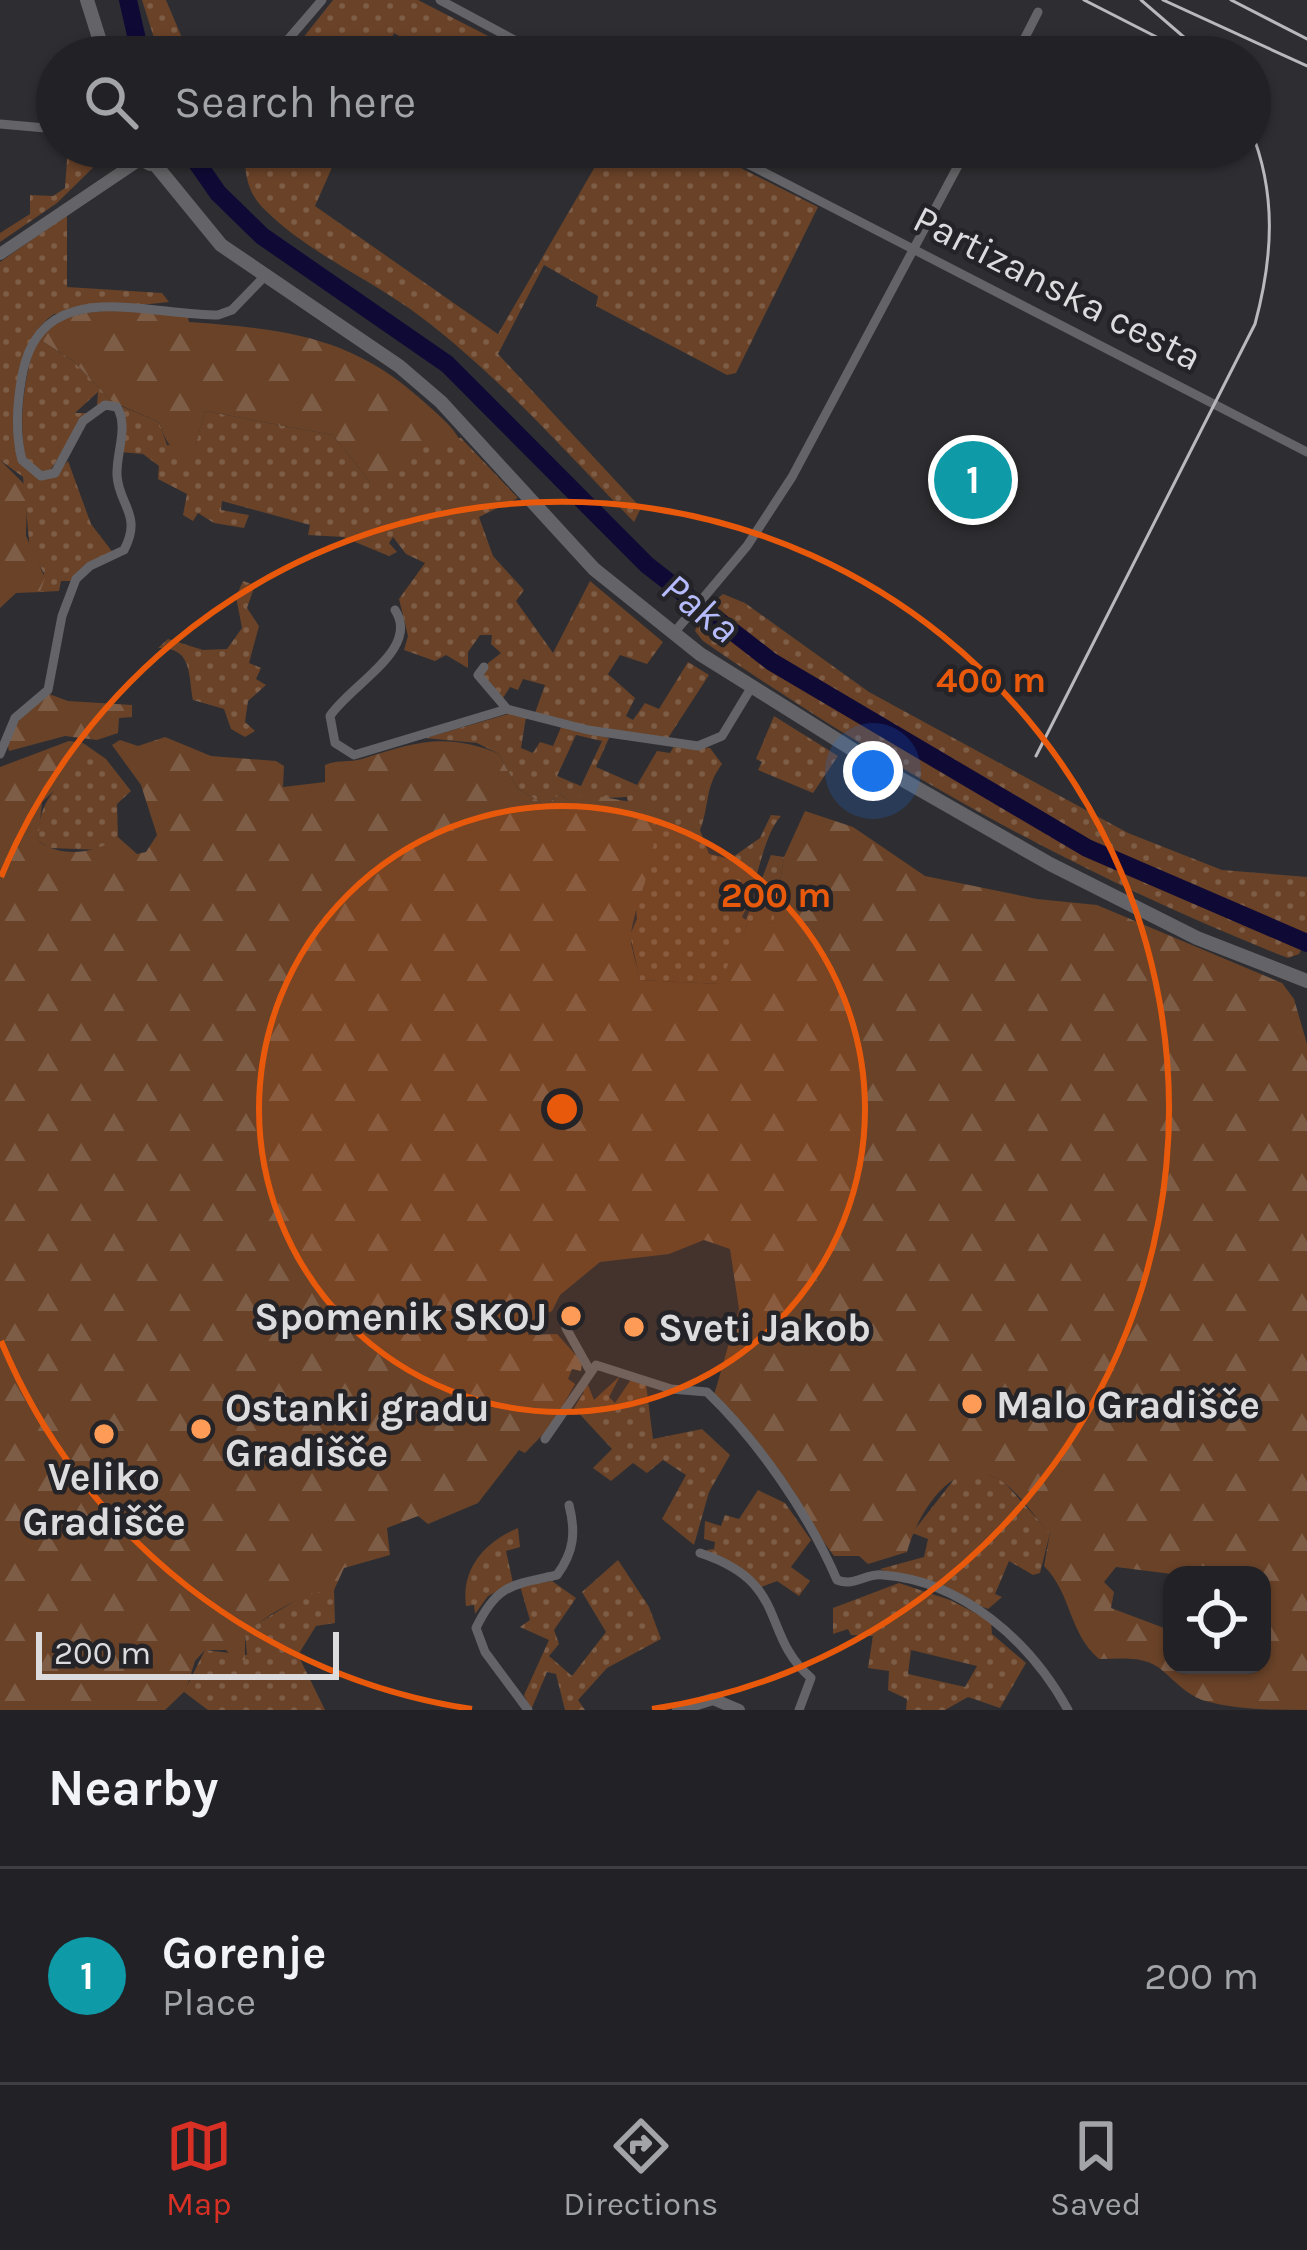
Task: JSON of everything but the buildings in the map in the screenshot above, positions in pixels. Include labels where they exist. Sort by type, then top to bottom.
[{"type":"main road","points":[[87,0],[98,36]]},
{"type":"main road","points":[[155,168],[220,245],[399,366],[441,402],[594,569],[673,634],[751,688],[1050,863],[1197,938],[1305,976]]},
{"type":"street","points":[[291,36],[322,0]]},
{"type":"street","points":[[440,0],[507,36]]},
{"type":"street","points":[[1026,36],[1038,12]]},
{"type":"street","points":[[0,124],[36,127]]},
{"type":"street","points":[[0,254],[127,168]]},
{"type":"street","name":"Partizanska cesta","points":[[756,168],[1307,452]]},
{"type":"street","points":[[673,634],[746,546],[792,477],[957,168]]},
{"type":"street","points":[[0,754],[15,718],[48,690],[62,616],[76,579],[90,566],[124,550],[131,526],[128,501],[117,481],[123,418],[117,407],[105,405],[83,421],[55,473],[41,476],[22,460],[19,403],[34,337],[56,316],[85,310],[218,315],[232,310],[263,278]]},
{"type":"street","points":[[395,610],[402,625],[394,654],[358,682],[331,716],[330,731],[342,750],[366,753],[507,709],[588,730],[698,746],[722,736],[751,688]]},
{"type":"street","points":[[484,667],[478,675],[507,709]]},
{"type":"street","points":[[566,1328],[589,1369]]},
{"type":"street","points":[[545,1438],[589,1369],[610,1366],[671,1389],[707,1392],[742,1432],[829,1555],[837,1580],[855,1583],[880,1574],[973,1604],[1004,1629],[1068,1710]]},
{"type":"street","points":[[528,1710],[485,1652],[476,1628],[490,1598],[511,1585],[557,1575],[573,1546],[569,1504]]},
{"type":"street","points":[[700,1552],[752,1580],[776,1612],[795,1661],[811,1678],[799,1710]]},
{"type":"street","points":[[678,1710],[713,1699],[739,1710]]},
{"type":"green space","points":[[142,0],[166,0],[181,36],[153,36]]},
{"type":"green space","points":[[333,0],[418,0],[488,36],[394,33],[305,36]]},
{"type":"green space","points":[[66,168],[93,168],[57,203],[0,242],[0,233],[30,214],[30,195],[53,196],[65,188]]},
{"type":"green space","points":[[246,168],[332,168],[315,206],[498,334],[594,168],[741,168],[818,207],[736,373],[727,375],[596,306],[598,296],[544,265],[498,354],[641,508],[634,522],[478,364],[401,303],[280,224],[252,194]]},
{"type":"green space","points":[[67,215],[67,287],[162,293],[169,302],[54,314],[30,343],[18,399],[18,458],[38,479],[53,477],[68,461],[91,524],[114,554],[71,581],[61,581],[59,591],[40,592],[44,573],[30,551],[23,477],[0,460],[0,262]]},
{"type":"green space","points":[[117,310],[187,313],[189,322],[285,333],[342,349],[396,379],[444,420],[460,441],[448,446],[429,437],[394,473],[370,482],[333,435],[205,411],[193,455],[179,452],[167,441],[159,422],[113,402],[72,360],[36,337],[62,319]]},
{"type":"green space","points":[[36,337],[72,360],[113,402],[97,405],[98,392],[75,413],[87,413],[48,474],[27,466],[22,432],[25,386]]},
{"type":"green space","points":[[121,406],[159,422],[167,445],[195,447],[205,411],[333,435],[370,482],[429,436],[461,438],[518,498],[479,517],[493,556],[524,590],[516,601],[553,653],[590,581],[663,642],[647,664],[620,655],[608,674],[635,698],[626,716],[633,720],[645,703],[659,709],[688,662],[709,675],[668,738],[608,732],[535,713],[545,685],[523,679],[518,690],[510,687],[503,698],[482,680],[487,664],[501,653],[491,644],[492,635],[480,635],[468,652],[468,668],[446,655],[435,661],[404,650],[408,636],[399,599],[425,563],[406,554],[393,537],[389,543],[397,552],[389,556],[343,537],[308,535],[310,525],[222,501],[221,510],[249,515],[244,528],[214,523],[198,513],[193,521],[183,515],[187,494],[158,479],[159,466],[143,454],[120,452],[126,423]]},
{"type":"green space","points":[[0,460],[27,487],[26,536],[45,578],[40,592],[16,593],[0,608]]},
{"type":"green space","points":[[243,581],[255,585],[247,608],[259,626],[249,663],[261,668],[256,679],[266,685],[248,701],[245,722],[255,731],[245,737],[231,729],[224,709],[193,700],[183,657],[158,648],[168,639],[203,650],[227,649],[242,628],[236,597]]},
{"type":"green space","points":[[723,594],[745,603],[869,692],[1128,833],[1222,870],[1307,877],[1307,939],[1149,873],[921,751],[706,608]]},
{"type":"green space","points":[[700,616],[916,757],[1067,840],[1303,946],[1299,954],[1288,958],[1211,927],[1061,856],[914,775],[703,641],[695,631]]},
{"type":"green space","points":[[49,694],[68,701],[132,705],[132,717],[119,718],[118,733],[97,740],[65,736],[9,751],[7,741],[26,709]]},
{"type":"green space","points":[[515,712],[526,717],[521,748],[533,753],[540,742],[553,746],[562,725],[609,738],[596,767],[637,785],[657,751],[670,753],[674,746],[710,748],[722,764],[712,781],[700,830],[709,854],[730,859],[760,838],[771,815],[781,816],[769,836],[742,917],[746,920],[771,855],[784,857],[773,925],[749,921],[720,984],[640,980],[630,935],[637,919],[627,797],[567,800],[561,794],[545,805],[517,788],[499,754],[477,743],[425,738]],"holes":[[[576,735],[602,741],[581,786],[557,776]]]},
{"type":"green space","points":[[774,716],[838,756],[813,793],[758,770],[762,762],[756,759]]},
{"type":"green space","points":[[165,737],[211,756],[276,761],[284,766],[283,787],[325,782],[325,765],[330,763],[447,741],[499,754],[517,788],[545,805],[561,794],[567,800],[586,794],[648,805],[653,820],[652,853],[631,939],[640,980],[719,984],[749,921],[773,924],[784,857],[805,811],[853,827],[925,876],[1037,899],[1097,905],[1282,983],[1294,999],[1307,1044],[1307,1710],[1253,1709],[1202,1700],[1167,1674],[1271,1674],[1271,1566],[1163,1566],[1163,1573],[1116,1567],[1104,1582],[1114,1592],[1111,1608],[1163,1628],[1163,1671],[1133,1659],[1099,1659],[1089,1648],[1044,1566],[1050,1533],[1010,1488],[987,1474],[956,1478],[942,1489],[920,1519],[907,1552],[868,1564],[859,1556],[834,1556],[714,1395],[739,1309],[730,1249],[704,1240],[669,1254],[600,1262],[560,1295],[552,1311],[533,1320],[528,1335],[557,1334],[582,1362],[581,1371],[572,1369],[568,1379],[575,1384],[552,1425],[525,1453],[519,1450],[478,1503],[428,1524],[418,1516],[387,1528],[390,1555],[344,1568],[334,1590],[300,1599],[262,1620],[245,1635],[245,1660],[235,1660],[226,1650],[205,1650],[195,1661],[186,1690],[165,1710],[0,1710],[0,767],[69,741],[83,743],[78,768],[42,802],[38,841],[57,850],[78,852],[118,837],[137,854],[146,852],[157,835],[141,785],[112,745],[120,740],[138,746]]},
{"type":"green space","points":[[83,743],[106,759],[131,791],[117,804],[118,837],[103,850],[49,848],[38,841],[43,809]]},
{"type":"green space","points":[[620,1376],[609,1397],[615,1403],[632,1378],[646,1384],[653,1439],[702,1429],[730,1455],[709,1492],[694,1545],[662,1519],[686,1475],[663,1460],[647,1473],[633,1463],[611,1481],[593,1468],[612,1449],[574,1408],[586,1380],[594,1400]]},
{"type":"green space","points":[[977,1469],[1003,1481],[1050,1533],[1040,1573],[1033,1575],[1009,1561],[995,1594],[1002,1597],[988,1609],[880,1569],[924,1557],[928,1539],[912,1533],[959,1473]]},
{"type":"green space","points":[[758,1490],[785,1503],[811,1540],[791,1567],[810,1581],[799,1596],[777,1581],[759,1588],[706,1550],[714,1549],[715,1542],[704,1539],[705,1521],[721,1526],[725,1515],[739,1519]]},
{"type":"green space","points":[[518,1528],[520,1547],[506,1551],[513,1583],[488,1596],[475,1614],[474,1605],[466,1606],[465,1592],[472,1568],[495,1541]]},
{"type":"green space","points":[[618,1560],[649,1607],[661,1639],[607,1668],[578,1700],[585,1710],[565,1710],[556,1674],[547,1672],[531,1710],[524,1695],[549,1640],[520,1627],[530,1620],[520,1586],[552,1581],[576,1598],[554,1630],[559,1644],[549,1656],[572,1676],[606,1632],[582,1592]]},
{"type":"green space","points":[[899,1583],[950,1600],[991,1621],[992,1634],[1026,1663],[1000,1708],[968,1697],[945,1710],[906,1710],[907,1699],[888,1690],[889,1671],[868,1668],[873,1636],[851,1635],[848,1629],[833,1634],[833,1608]],"holes":[[[911,1650],[977,1666],[965,1687],[908,1674]]]},
{"type":"green space","points":[[315,1589],[334,1590],[335,1623],[316,1626],[298,1655],[325,1710],[208,1710],[184,1692],[205,1650],[247,1655],[245,1634],[253,1626]]},
{"type":"waterway","name":"Paka","points":[[128,0],[136,36]]},
{"type":"waterway","name":"Paka","points":[[201,168],[218,193],[262,236],[447,364],[647,565],[772,662],[1087,848],[1307,943]]},
{"type":"railway","points":[[1084,0],[1155,36]]},
{"type":"railway","points":[[1141,0],[1183,36]]},
{"type":"railway","points":[[1163,0],[1242,36]]},
{"type":"railway","points":[[1231,0],[1307,39]]},
{"type":"railway","points":[[1271,50],[1307,66]]},
{"type":"railway","points":[[1036,756],[1255,324],[1268,250],[1263,168]]},
{"type":"place","name":"Gorenje","points":[[973,480]]},
{"type":"place","name":"Spomenik SKOJ","points":[[571,1316]]},
{"type":"place","name":"Sveti Jakob","points":[[634,1327]]},
{"type":"place","name":"Malo Gradišče","points":[[972,1404]]},
{"type":"place","name":"Ostanki gradu Gradišče","points":[[201,1429]]},
{"type":"place","name":"Veliko Gradišče","points":[[104,1434]]}]
